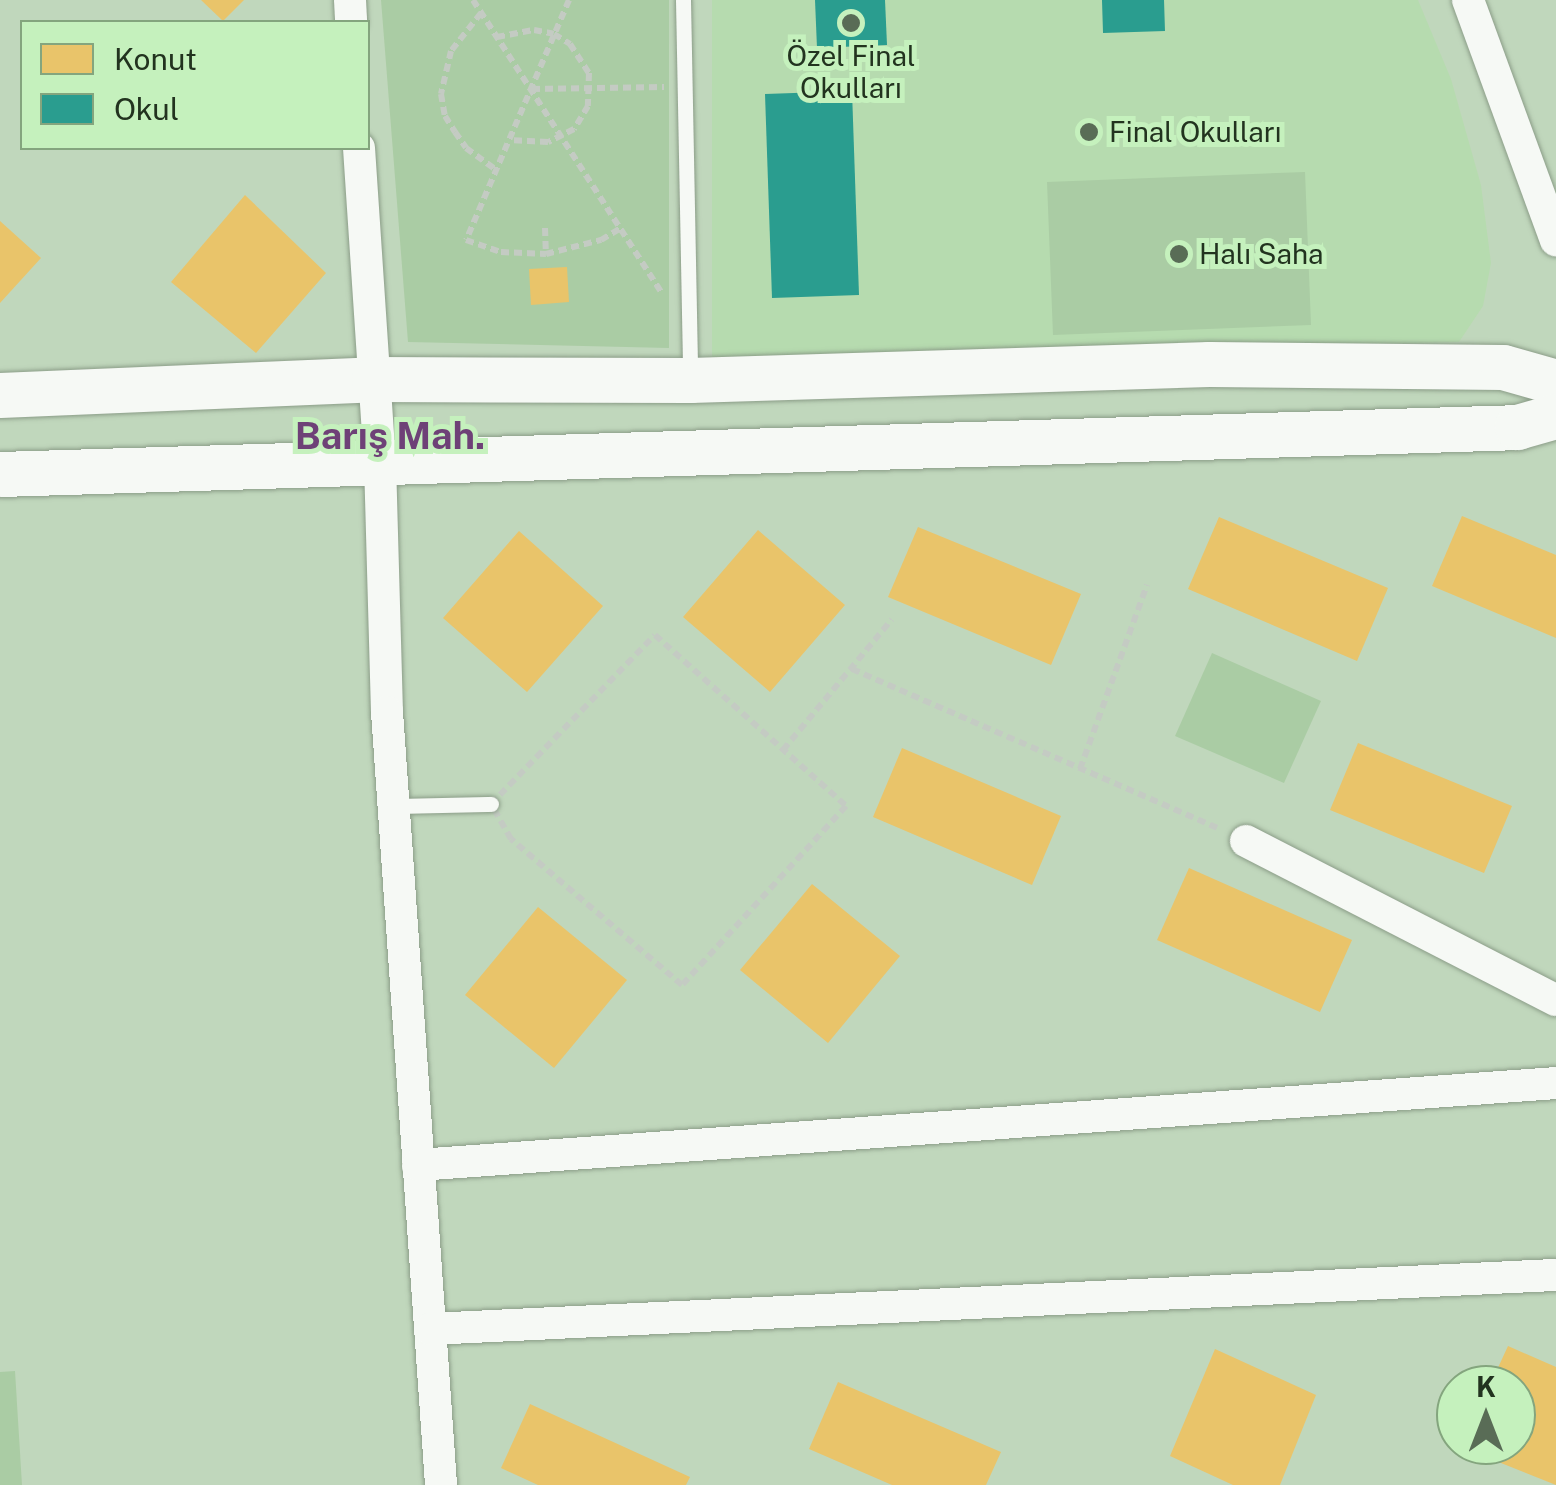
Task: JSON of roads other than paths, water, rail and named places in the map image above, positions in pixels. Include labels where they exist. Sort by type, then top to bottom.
[{"type":"main road","points":[[0,395],[374,379],[690,380],[1209,364],[1503,367],[1556,382]]},
{"type":"main road","points":[[0,474],[1518,428],[1556,416]]},
{"type":"street","points":[[1468,0],[1556,240]]},
{"type":"street","points":[[359,150],[380,462],[393,806],[441,1485]]},
{"type":"street","points":[[1246,841],[1556,1000]]},
{"type":"street","points":[[418,1165],[1556,1083]]},
{"type":"street","points":[[430,1329],[1556,1275]]},
{"type":"lane","points":[[683,0],[690,380]]},
{"type":"lane","points":[[393,806],[490,804]]},
{"type":"place","name":"Özel Final Okulları","points":[[851,23]]},
{"type":"place","name":"Final Okulları","points":[[1089,132]]},
{"type":"place","name":"Halı Saha","points":[[1179,254]]},
{"type":"district","name":"Barış Mah.","points":[[390,436]]}]
